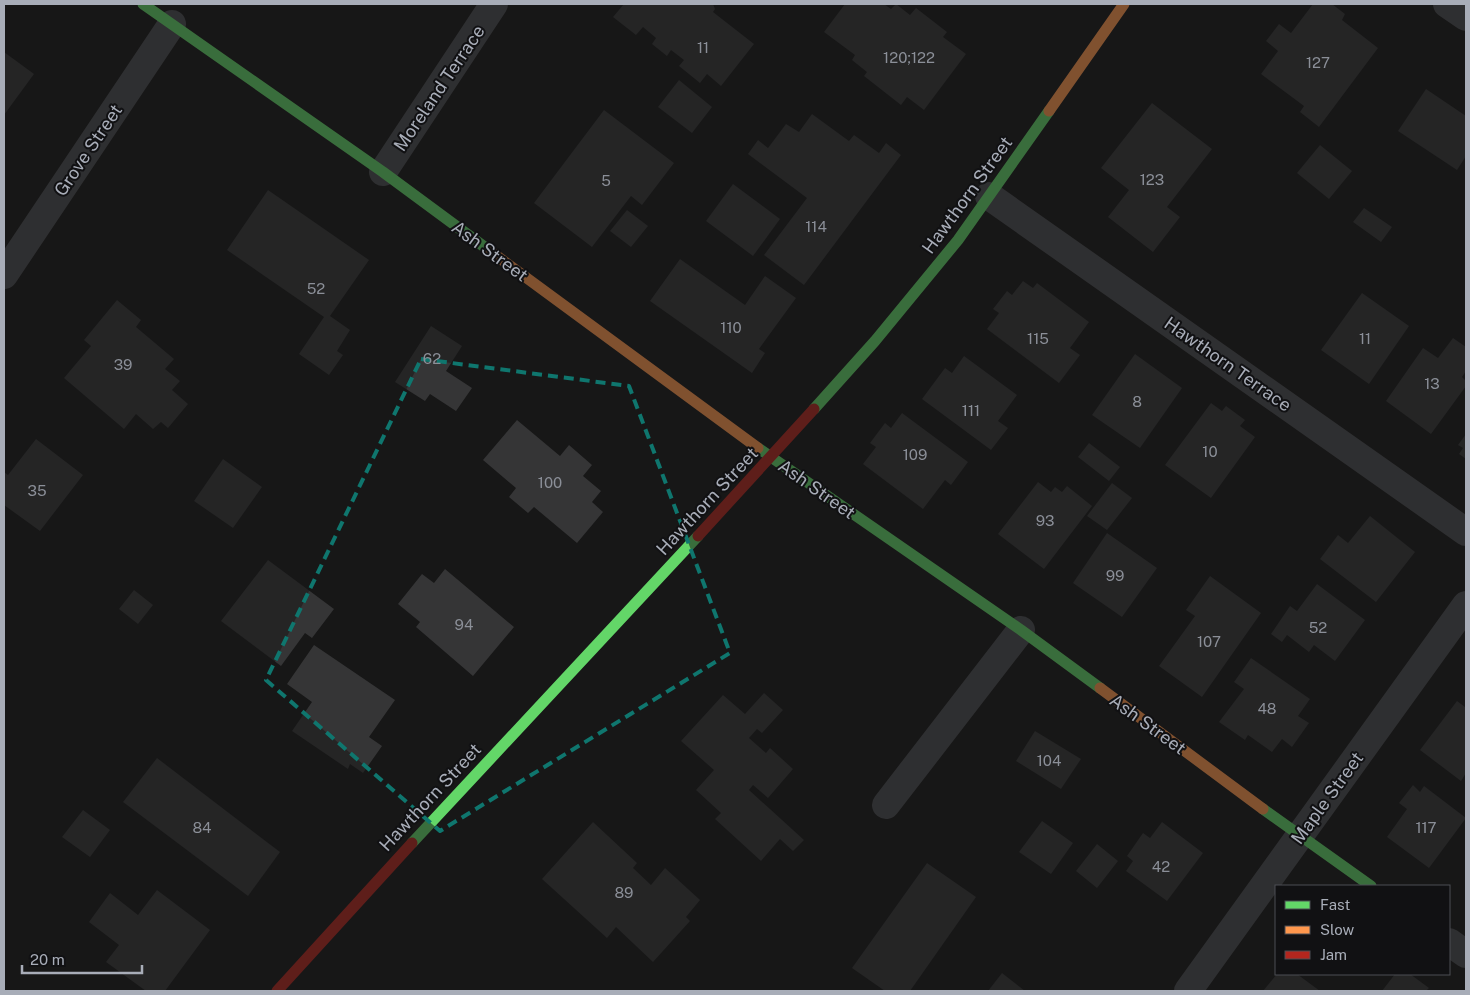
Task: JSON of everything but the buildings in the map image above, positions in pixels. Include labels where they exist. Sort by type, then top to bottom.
[{"type":"street","name":"Ash Street","points":[[143,4],[382,172],[771,458],[1021,630],[1369,885]]},
{"type":"street","name":"Moreland Terrace","points":[[382,172],[494,4]]},
{"type":"street","name":"Hawthorn Street","points":[[277,991],[382,875],[771,458],[875,342],[958,240],[1124,4]]},
{"type":"street","points":[[1447,4],[1466,17]]},
{"type":"street","name":"Grove Street","points":[[4,275],[172,24]]},
{"type":"street","name":"Hawthorn Terrace","points":[[989,196],[1466,532]]},
{"type":"street","name":"Maple Street","points":[[1188,991],[1466,605]]},
{"type":"street","points":[[886,805],[1021,630]]},
{"type":"street","points":[[1450,943],[1466,954]]},
{"type":"highlighted area","points":[[421,359],[629,386],[730,653],[440,831],[266,680]]},
{"type":"traffic: fast","points":[[143,4],[383,172],[490,251]]},
{"type":"traffic: fast","points":[[814,409],[875,341],[958,240],[1049,111]]},
{"type":"traffic: fast","points":[[758,448],[1021,630],[1100,688]]},
{"type":"traffic: fast","points":[[412,843],[698,536]]},
{"type":"traffic: fast","points":[[1263,809],[1370,885]]},
{"type":"traffic: slow","points":[[1049,111],[1124,4]]},
{"type":"traffic: slow","points":[[490,251],[758,448]]},
{"type":"traffic: slow","points":[[1100,688],[1263,809]]},
{"type":"traffic: jam","points":[[698,536],[814,409]]},
{"type":"traffic: jam","points":[[277,991],[412,843]]}]
